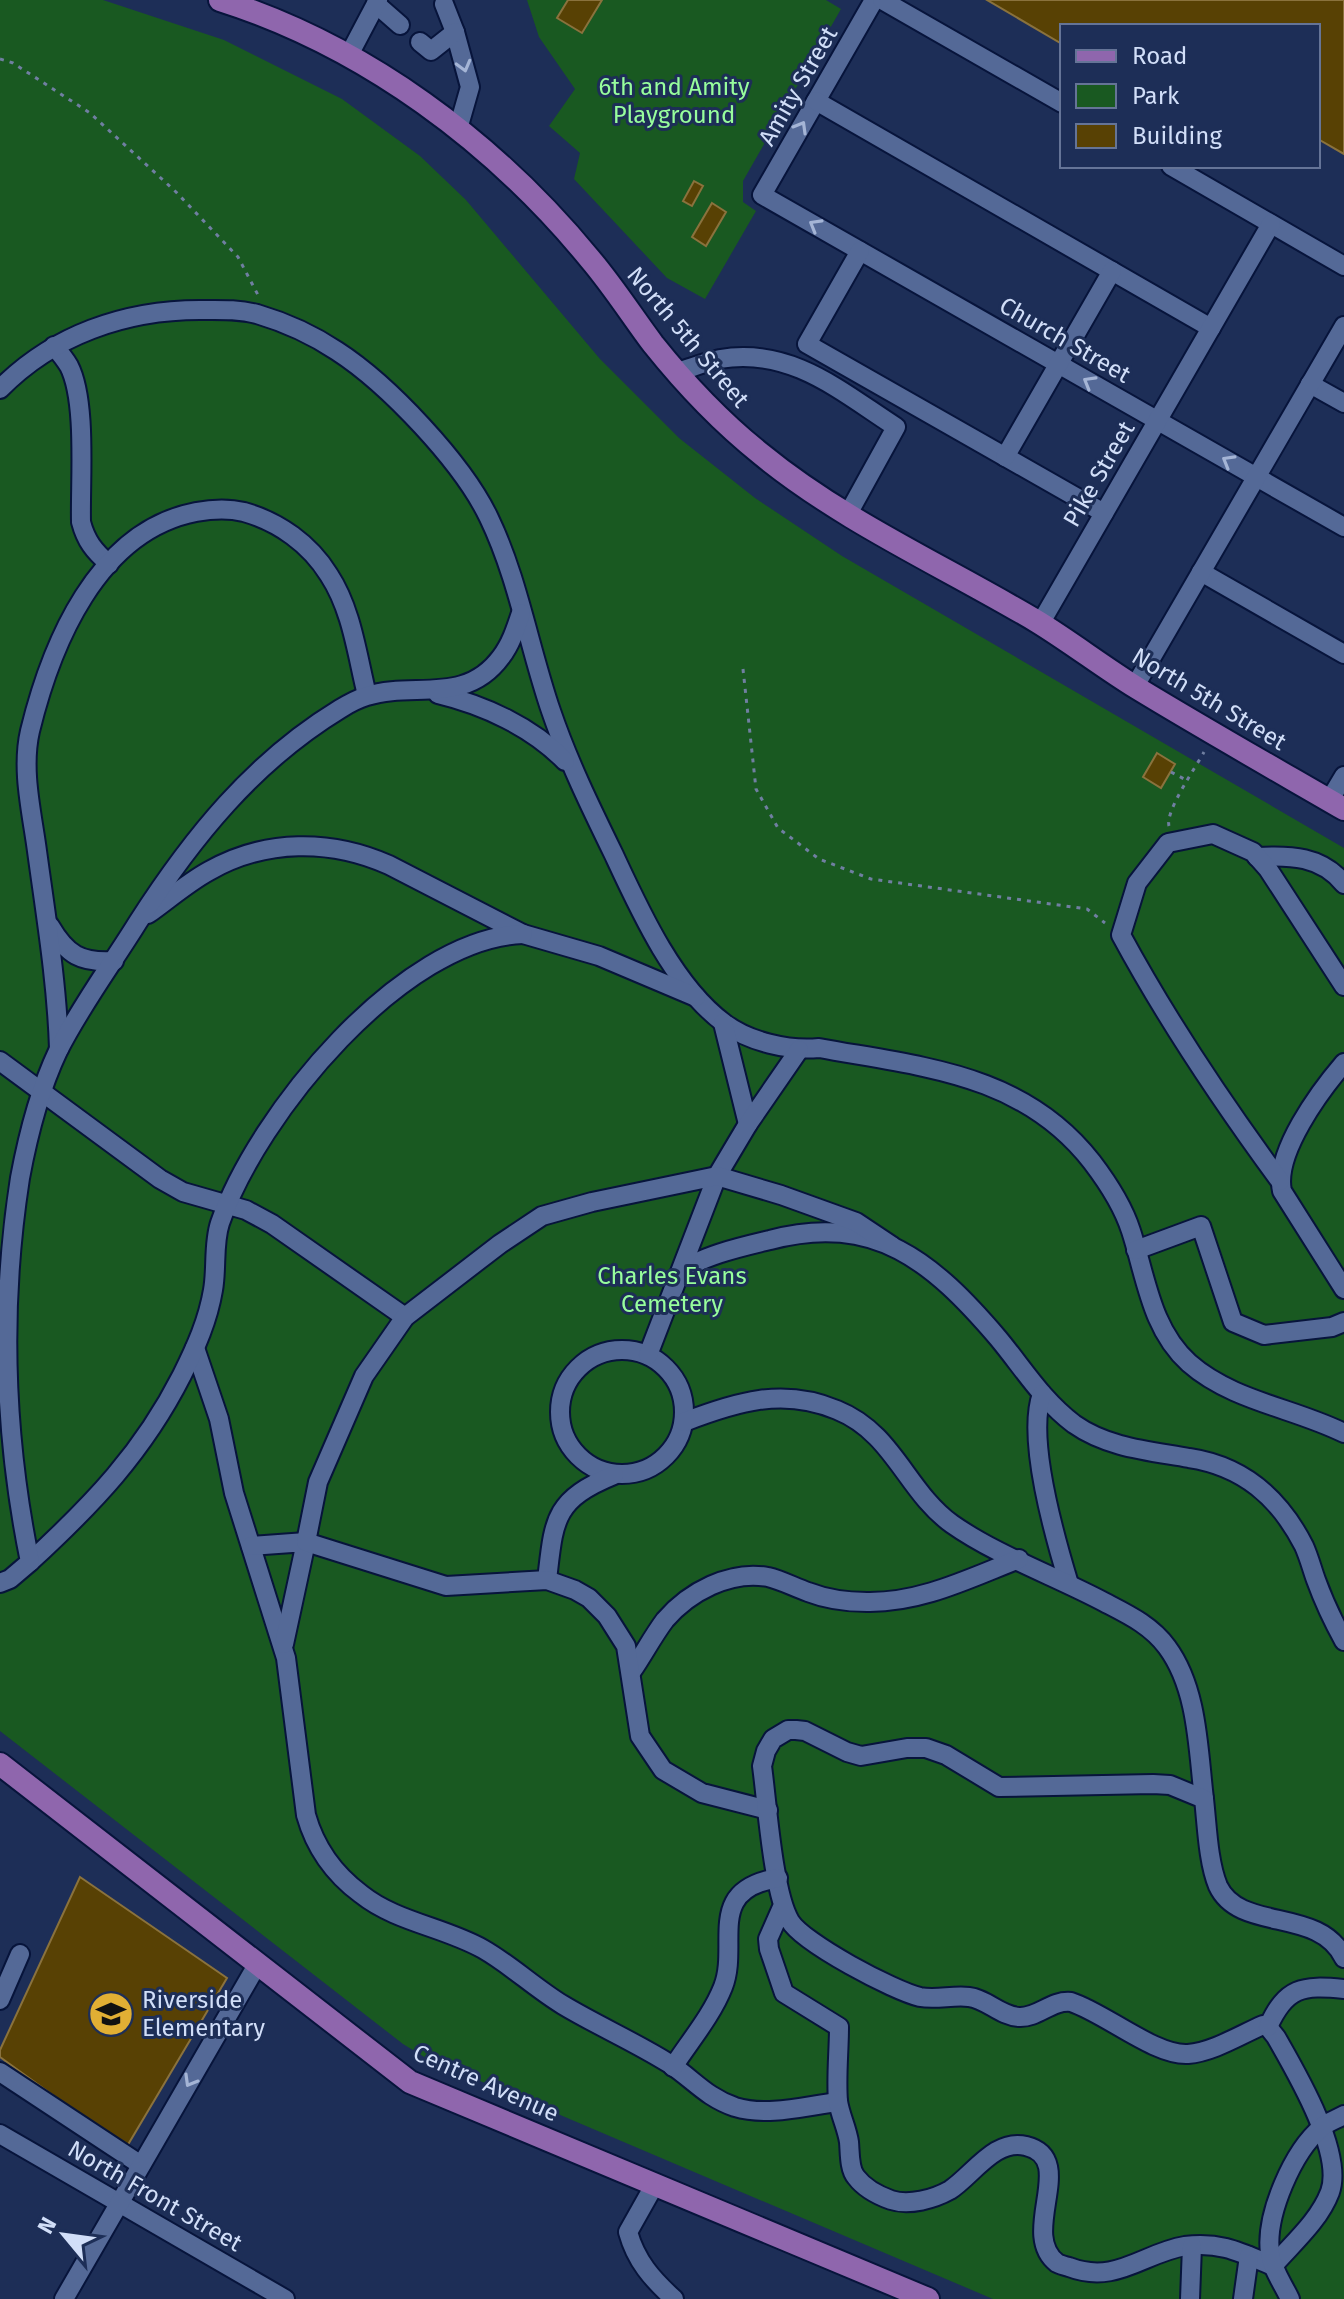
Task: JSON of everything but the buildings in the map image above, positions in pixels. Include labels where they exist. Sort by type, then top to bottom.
[{"type":"main road","name":"North 5th Street","points":[[220,0],[296,29],[349,55],[458,129],[554,218],[700,398],[762,456],[799,483],[1040,624],[1135,686],[1337,805]]},
{"type":"main road","name":"Centre Avenue","points":[[0,1764],[410,2082],[655,2184],[901,2294],[928,2299]]},
{"type":"street","name":"Amity Street","points":[[762,195],[874,0]]},
{"type":"street","points":[[882,0],[1060,102]]},
{"type":"street","points":[[349,55],[377,2],[400,25]]},
{"type":"street","points":[[444,4],[470,87],[458,129]]},
{"type":"street","points":[[420,42],[431,51],[455,32]]},
{"type":"street","points":[[816,101],[1211,328]]},
{"type":"street","points":[[1174,168],[1344,266]]},
{"type":"street","name":"Church Street","points":[[762,195],[1344,527]]},
{"type":"street","name":"Pike Street","points":[[1040,624],[1271,224]]},
{"type":"street","points":[[860,251],[807,344],[1104,513]]},
{"type":"street","points":[[1005,457],[1112,271]]},
{"type":"street","points":[[0,389],[71,336],[115,321],[168,311],[230,310],[270,319],[299,330],[348,359],[400,404],[447,454],[488,516],[500,545],[550,708],[574,769],[628,886],[674,967],[696,997],[738,1033],[799,1050],[819,1048],[958,1074],[1015,1096],[1041,1113],[1079,1145],[1121,1207],[1158,1320],[1189,1363],[1228,1388],[1344,1433]]},
{"type":"street","points":[[1135,686],[1344,326]]},
{"type":"street","points":[[54,346],[69,367],[76,392],[81,522],[87,542],[109,564]]},
{"type":"street","points":[[677,372],[719,359],[778,360],[806,370],[896,427],[848,514]]},
{"type":"street","points":[[1310,384],[1344,403]]},
{"type":"street","points":[[59,1049],[57,998],[27,774],[29,735],[60,640],[83,597],[109,564],[146,532],[184,514],[211,510],[238,511],[273,523],[302,543],[321,563],[337,588],[349,619],[367,695]]},
{"type":"street","points":[[1201,572],[1344,654]]},
{"type":"street","points":[[30,1562],[17,1497],[9,1424],[4,1308],[13,1215],[25,1153],[41,1091],[59,1049],[139,921],[197,837],[251,776],[312,728],[367,695],[460,686],[485,673],[501,658],[521,613]]},
{"type":"street","points":[[427,691],[473,704],[523,729],[547,743],[574,769]]},
{"type":"street","points":[[1337,805],[1344,776]]},
{"type":"street","points":[[1344,986],[1268,869],[1253,852],[1213,834],[1168,843],[1137,883],[1121,935],[1155,998],[1221,1100],[1280,1181],[1282,1191],[1344,1289]]},
{"type":"street","points":[[139,921],[207,871],[241,855],[273,848],[321,846],[369,856],[523,934],[599,956],[696,997]]},
{"type":"street","points":[[1257,857],[1288,855],[1319,863],[1335,873],[1344,884]]},
{"type":"street","points":[[46,920],[58,941],[73,954],[96,962],[114,961]]},
{"type":"street","points":[[0,1583],[10,1579],[30,1562],[89,1505],[143,1443],[195,1348],[209,1309],[218,1234],[229,1204],[252,1158],[288,1100],[323,1056],[396,989],[434,961],[486,939],[523,934]]},
{"type":"street","points":[[723,1023],[748,1124]]},
{"type":"street","points":[[648,1355],[717,1176],[799,1050]]},
{"type":"street","points":[[0,1061],[160,1179],[183,1192],[246,1210],[272,1224],[405,1317]]},
{"type":"street","points":[[1280,1181],[1291,1146],[1305,1117],[1344,1063]]},
{"type":"street","points":[[283,1646],[318,1482],[364,1376],[405,1317],[542,1216],[592,1202],[717,1176],[856,1222],[932,1271],[998,1338],[1042,1394],[1075,1425],[1101,1440],[1132,1449],[1218,1463],[1253,1483],[1273,1501],[1295,1531],[1344,1641]]},
{"type":"street","points":[[1136,1250],[1201,1226],[1233,1322],[1264,1335],[1332,1327],[1344,1322]]},
{"type":"street","points":[[680,1273],[721,1252],[797,1233],[822,1230],[859,1233],[892,1246]]},
{"type":"street","points":[[195,1348],[219,1419],[234,1493],[283,1646],[306,1815],[325,1858],[354,1888],[378,1906],[471,1942],[560,2003],[627,2038],[673,2067],[708,2095],[756,2111],[838,2102]]},
{"type":"street","points":[[547,1580],[557,1519],[580,1492],[614,1475],[636,1474],[664,1459],[678,1442],[684,1422],[684,1400],[676,1380],[666,1367],[648,1355],[627,1350],[597,1355],[573,1374],[563,1393],[560,1415],[569,1446],[576,1455],[593,1468],[614,1475]]},
{"type":"street","points":[[1042,1394],[1037,1410],[1037,1426],[1050,1519],[1069,1584]]},
{"type":"street","points":[[684,1422],[759,1398],[796,1400],[835,1409],[860,1423],[885,1443],[939,1514],[965,1533],[1133,1617],[1156,1634],[1178,1662],[1192,1708],[1217,1882],[1226,1897],[1241,1908],[1309,1927],[1333,1942],[1344,1958]]},
{"type":"street","points":[[251,1546],[306,1542],[446,1586],[547,1580],[575,1590],[589,1598],[607,1616],[626,1646],[640,1736],[663,1770],[702,1793],[768,1810]]},
{"type":"street","points":[[632,1671],[667,1619],[701,1590],[725,1580],[768,1577],[823,1597],[878,1602],[940,1590],[1019,1559]]},
{"type":"street","points":[[1204,1799],[1170,1785],[1153,1784],[999,1787],[946,1755],[926,1748],[861,1756],[805,1731],[796,1730],[773,1739],[762,1766],[778,1878],[789,1920],[807,1939],[913,1995],[973,1998],[1007,2015],[1023,2017],[1054,2003],[1071,2002],[1163,2049],[1183,2054],[1206,2049],[1263,2025],[1268,2027],[1283,2049],[1323,2127],[1332,2157],[1331,2190],[1314,2221],[1273,2266]]},
{"type":"street","points":[[673,2067],[725,1983],[726,1936],[734,1906],[754,1884],[778,1878]]},
{"type":"street","points":[[783,1905],[771,1927],[769,1949],[784,1993],[839,2027],[838,2102],[848,2135],[853,2175],[874,2194],[899,2202],[925,2200],[949,2191],[1006,2145],[1023,2145],[1039,2151],[1049,2166],[1049,2190],[1042,2214],[1043,2229],[1045,2244],[1057,2263],[1080,2272],[1108,2273],[1184,2246],[1221,2245],[1273,2266]]},
{"type":"street","points":[[0,2000],[20,1954]]},
{"type":"street","points":[[64,2299],[257,1965]]},
{"type":"street","points":[[1268,2027],[1279,2004],[1294,1992],[1320,1987],[1344,1989]]},
{"type":"street","points":[[0,2072],[141,2165]]},
{"type":"street","points":[[1290,2299],[1273,2266],[1270,2232],[1283,2185],[1310,2140],[1323,2127],[1344,2115]]},
{"type":"street","name":"North Front Street","points":[[0,2134],[285,2299]]},
{"type":"street","points":[[655,2184],[628,2232],[634,2253],[653,2280],[674,2299]]},
{"type":"street","points":[[1190,2299],[1192,2246]]},
{"type":"street","points":[[1243,2299],[1249,2256]]},
{"type":"path","points":[[0,59],[13,63],[90,113],[176,192],[238,257],[270,319]]},
{"type":"path","points":[[743,669],[756,789],[778,828],[819,859],[871,879],[1087,909],[1121,935]]},
{"type":"path","points":[[1173,842],[1167,820],[1215,734]]},
{"type":"path","points":[[1171,772],[1188,781]]},
{"type":"green space","name":"Charles Evans Cemetery","points":[[0,0],[103,0],[224,40],[342,99],[420,156],[466,200],[600,359],[679,438],[755,498],[842,556],[1344,848],[1344,2299],[993,2299],[426,2058],[403,2044],[0,1731]]},
{"type":"green space","name":"6th and Amity Playground","points":[[527,0],[826,0],[841,9],[743,181],[743,202],[756,211],[705,299],[667,278],[574,179],[580,153],[549,126],[575,89],[539,37]]},
{"type":"place","name":"Riverside Elementary","points":[[111,2014]]}]
